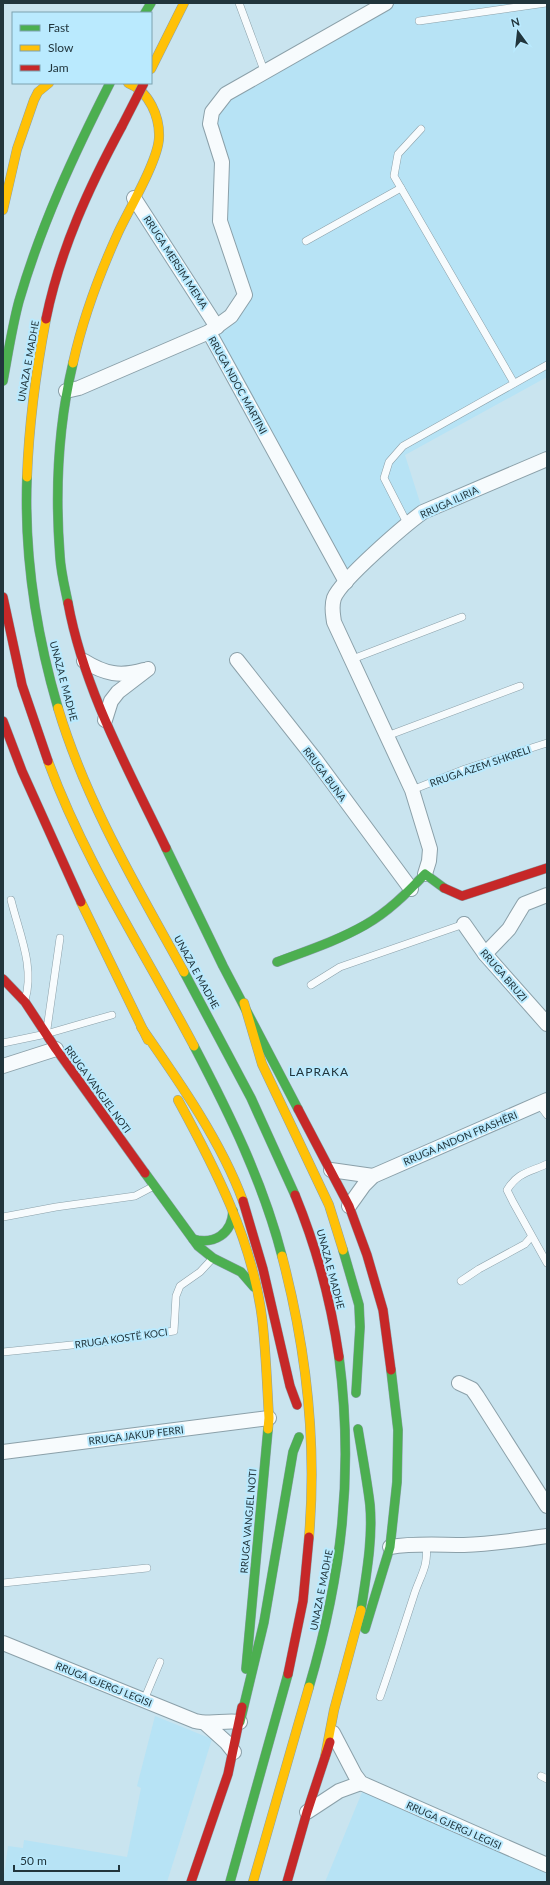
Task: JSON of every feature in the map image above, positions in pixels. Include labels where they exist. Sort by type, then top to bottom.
[{"type":"main road","points":[[146,12],[151,3]]},
{"type":"main road","points":[[152,67],[184,3]]},
{"type":"main road","points":[[3,210],[17,149],[34,100],[43,87],[48,84]]},
{"type":"main road","name":"UNAZA E MADHE","points":[[3,381],[8,349],[21,293],[43,226],[74,154],[110,84]]},
{"type":"main road","points":[[130,84],[149,100],[158,120],[158,133],[154,158],[134,198],[97,282],[80,331],[66,391],[57,483],[60,558],[70,620],[99,708],[223,966],[244,1003],[349,1206],[367,1255],[383,1310],[398,1430],[397,1482],[390,1547],[333,1734],[307,1812],[287,1882]]},
{"type":"main road","name":"UNAZA E MADHE","points":[[143,84],[85,201],[64,253],[43,335],[33,394],[28,455],[27,514],[32,574],[40,634],[47,669],[64,727],[100,816],[230,1056],[278,1152],[308,1225],[324,1281],[340,1356],[344,1391],[346,1482],[341,1540],[334,1590],[320,1650],[253,1882]]},
{"type":"main road","name":"UNAZA E MADHE","points":[[3,597],[8,632],[20,680],[38,737],[53,775],[90,855],[170,1001],[233,1121],[263,1195],[277,1237],[291,1289],[303,1354],[312,1454],[306,1577],[292,1656],[236,1864],[229,1882]]},
{"type":"main road","points":[[3,721],[22,771],[87,916],[141,1027],[178,1079],[233,1174],[247,1213],[263,1269],[290,1386],[298,1408],[284,1319]]},
{"type":"main road","points":[[277,962],[355,930],[381,914],[412,889],[425,874],[435,879],[448,892],[462,896],[547,868]]},
{"type":"main road","name":"RRUGA VANGJEL NOTI","points":[[3,979],[25,1002],[56,1049],[196,1243],[212,1258],[236,1266],[242,1271],[257,1292]]},
{"type":"main road","points":[[244,1003],[262,1064],[329,1205],[353,1280],[359,1305],[360,1327],[356,1397],[349,1344]]},
{"type":"main road","name":"RRUGA VANGJEL NOTI","points":[[141,1027],[205,1150],[233,1211],[248,1256],[262,1316],[269,1418],[240,1722],[226,1782],[191,1882]]},
{"type":"main road","points":[[294,1190],[306,1205],[320,1236]]},
{"type":"main road","points":[[196,1243],[206,1242],[221,1236],[233,1222],[233,1211]]},
{"type":"main road","points":[[277,1237],[276,1255],[278,1282]]},
{"type":"main road","points":[[298,1475],[300,1437],[299,1424]]},
{"type":"main road","points":[[325,1757],[334,1710],[359,1620],[368,1569],[370,1506],[357,1425],[356,1479]]},
{"type":"main road","points":[[240,1722],[261,1637],[274,1570],[292,1458],[300,1437]]},
{"type":"main road","points":[[341,1540],[353,1510]]},
{"type":"main road","points":[[292,1656],[290,1637],[294,1589]]},
{"type":"street","name":"RRUGA NDOC MARTINI","points":[[346,582],[213,329],[231,316],[245,295],[220,221],[222,162],[210,124],[212,112],[226,94],[386,4]]},
{"type":"street","name":"RRUGA MERSIM MEMA","points":[[134,198],[213,329]]},
{"type":"street","points":[[66,391],[79,388],[213,329]]},
{"type":"street","name":"RRUGA ILIRIA","points":[[346,582],[407,523],[423,512],[547,459]]},
{"type":"street","points":[[346,582],[335,597],[332,610],[334,622],[350,660],[412,790],[430,848],[429,861],[425,874]]},
{"type":"street","name":"RRUGA BUNA","points":[[237,660],[315,759],[412,889]]},
{"type":"street","points":[[84,661],[106,672],[119,675],[133,674],[148,669],[118,692],[111,701],[105,720]]},
{"type":"street","points":[[485,954],[509,929],[524,904],[547,894]]},
{"type":"street","name":"RRUGA BRUZI","points":[[464,924],[485,954],[547,1024]]},
{"type":"street","points":[[3,1066],[56,1049]]},
{"type":"street","name":"RRUGA ANDON FRASHËRI","points":[[349,1206],[364,1185],[373,1176],[544,1106]]},
{"type":"street","points":[[331,1170],[373,1176]]},
{"type":"street","points":[[459,1383],[475,1393],[547,1506]]},
{"type":"street","name":"RRUGA JAKUP FERRI","points":[[3,1452],[269,1418]]},
{"type":"street","points":[[390,1547],[414,1544],[499,1543],[547,1536]]},
{"type":"street","name":"RRUGA GJERGJ LEGISI","points":[[3,1643],[206,1724],[226,1742],[234,1752]]},
{"type":"street","name":"RRUGA GJERGJ LEGISI","points":[[206,1724],[228,1721],[240,1722]]},
{"type":"street","points":[[307,1812],[339,1791],[361,1783],[355,1776],[333,1734]]},
{"type":"street","name":"RRUGA GJERGJ LEGISI","points":[[361,1783],[547,1865]]},
{"type":"lane","points":[[239,3],[265,73]]},
{"type":"lane","points":[[419,21],[546,3]]},
{"type":"lane","points":[[421,129],[398,154],[394,176],[514,383]]},
{"type":"lane","points":[[306,241],[401,188]]},
{"type":"lane","points":[[407,523],[384,478],[389,462],[403,446],[547,365]]},
{"type":"lane","points":[[350,660],[462,617]]},
{"type":"lane","points":[[387,736],[520,686]]},
{"type":"lane","name":"RRUGA AZEM SHKRELI","points":[[412,790],[465,769],[547,743]]},
{"type":"lane","points":[[10,900],[28,966],[29,986],[25,1002]]},
{"type":"lane","points":[[311,985],[340,967],[464,924]]},
{"type":"lane","points":[[46,1034],[60,938]]},
{"type":"lane","points":[[3,1043],[46,1034],[112,1015]]},
{"type":"lane","points":[[547,1164],[520,1175],[507,1190],[531,1237],[547,1263]]},
{"type":"lane","points":[[3,1216],[135,1196],[154,1186]]},
{"type":"lane","points":[[461,1281],[479,1269],[525,1244],[531,1237]]},
{"type":"lane","name":"RRUGA KOSTË KOCI","points":[[3,1352],[101,1342],[174,1331],[176,1296],[180,1286],[200,1272],[212,1258]]},
{"type":"lane","points":[[380,1697],[400,1643],[418,1581],[424,1571],[428,1557],[426,1545]]},
{"type":"lane","points":[[3,1583],[147,1568]]},
{"type":"lane","points":[[144,1700],[160,1662]]},
{"type":"shaded area","points":[[388,3],[547,3],[547,377],[405,455],[423,512],[346,582],[209,332],[245,295],[220,221],[222,162],[210,124],[226,94]]},
{"type":"shaded area","points":[[155,1716],[212,1739],[167,1882],[3,1882],[8,1846],[23,1848],[24,1840],[127,1857],[141,1788],[137,1786]]},
{"type":"shaded area","points":[[365,1785],[547,1865],[547,1882],[325,1882]]},
{"type":"traffic: fast","points":[[146,12],[151,3]]},
{"type":"traffic: fast","points":[[3,381],[19,301],[37,245],[71,163],[110,84]]},
{"type":"traffic: fast","points":[[68,603],[60,557],[58,484],[61,435],[73,363]]},
{"type":"traffic: fast","points":[[27,477],[27,535],[33,594],[43,651],[58,708]]},
{"type":"traffic: fast","points":[[166,848],[223,966],[298,1109]]},
{"type":"traffic: fast","points":[[277,962],[332,941],[365,925],[389,908],[425,874],[444,888]]},
{"type":"traffic: fast","points":[[184,972],[251,1098],[295,1195]]},
{"type":"traffic: fast","points":[[194,1046],[244,1148],[265,1201],[282,1256]]},
{"type":"traffic: fast","points":[[145,1173],[198,1246],[213,1258],[241,1272],[254,1287]]},
{"type":"traffic: fast","points":[[193,1239],[208,1240],[215,1239],[220,1236],[229,1226],[233,1211]]},
{"type":"traffic: fast","points":[[343,1250],[359,1305],[360,1327],[356,1393]]},
{"type":"traffic: fast","points":[[309,1687],[330,1604],[342,1524],[345,1483],[345,1442],[339,1357]]},
{"type":"traffic: fast","points":[[365,1629],[390,1547],[397,1482],[398,1430],[391,1370]]},
{"type":"traffic: fast","points":[[246,1669],[268,1429]]},
{"type":"traffic: fast","points":[[358,1429],[369,1496],[371,1518],[371,1531],[361,1610]]},
{"type":"traffic: fast","points":[[240,1722],[264,1622],[293,1452],[299,1437]]},
{"type":"traffic: fast","points":[[230,1882],[288,1674]]},
{"type":"traffic: slow","points":[[152,67],[184,3]]},
{"type":"traffic: slow","points":[[3,210],[17,149],[34,100],[38,92],[48,84]]},
{"type":"traffic: slow","points":[[73,363],[87,313],[104,265],[118,233],[142,186],[154,159],[157,148],[159,130],[155,113],[142,92],[130,84]]},
{"type":"traffic: slow","points":[[27,477],[29,437],[39,358],[46,319]]},
{"type":"traffic: slow","points":[[58,708],[83,777],[98,810],[131,876],[184,972]]},
{"type":"traffic: slow","points":[[48,761],[79,835],[97,871],[194,1046]]},
{"type":"traffic: slow","points":[[81,902],[148,1040]]},
{"type":"traffic: slow","points":[[244,1003],[262,1064],[329,1205],[343,1250]]},
{"type":"traffic: slow","points":[[141,1027],[198,1111],[223,1156],[243,1201]]},
{"type":"traffic: slow","points":[[178,1100],[218,1178],[241,1232],[250,1260],[262,1318],[269,1418],[268,1429]]},
{"type":"traffic: slow","points":[[282,1256],[297,1325],[308,1395],[312,1466],[309,1537]]},
{"type":"traffic: slow","points":[[325,1757],[334,1710],[361,1610]]},
{"type":"traffic: slow","points":[[253,1882],[309,1687]]},
{"type":"traffic: jam","points":[[122,126],[143,84]]},
{"type":"traffic: jam","points":[[46,319],[52,293],[67,244],[98,172],[122,126]]},
{"type":"traffic: jam","points":[[3,597],[22,685],[48,761]]},
{"type":"traffic: jam","points":[[68,603],[75,635],[96,698],[123,759],[166,848]]},
{"type":"traffic: jam","points":[[3,721],[22,771],[81,902]]},
{"type":"traffic: jam","points":[[444,888],[462,896],[547,868]]},
{"type":"traffic: jam","points":[[3,979],[25,1002],[56,1049],[145,1173]]},
{"type":"traffic: jam","points":[[298,1109],[349,1206],[367,1255],[383,1310],[391,1370]]},
{"type":"traffic: jam","points":[[295,1195],[310,1234],[322,1274],[332,1316],[339,1357]]},
{"type":"traffic: jam","points":[[243,1201],[263,1269],[290,1386],[297,1405]]},
{"type":"traffic: jam","points":[[288,1674],[303,1601],[309,1537]]},
{"type":"traffic: jam","points":[[191,1882],[228,1774],[242,1707]]},
{"type":"traffic: jam","points":[[287,1882],[307,1812],[330,1742]]},
{"type":"district","name":"LAPRAKA","points":[[319,1072]]}]
